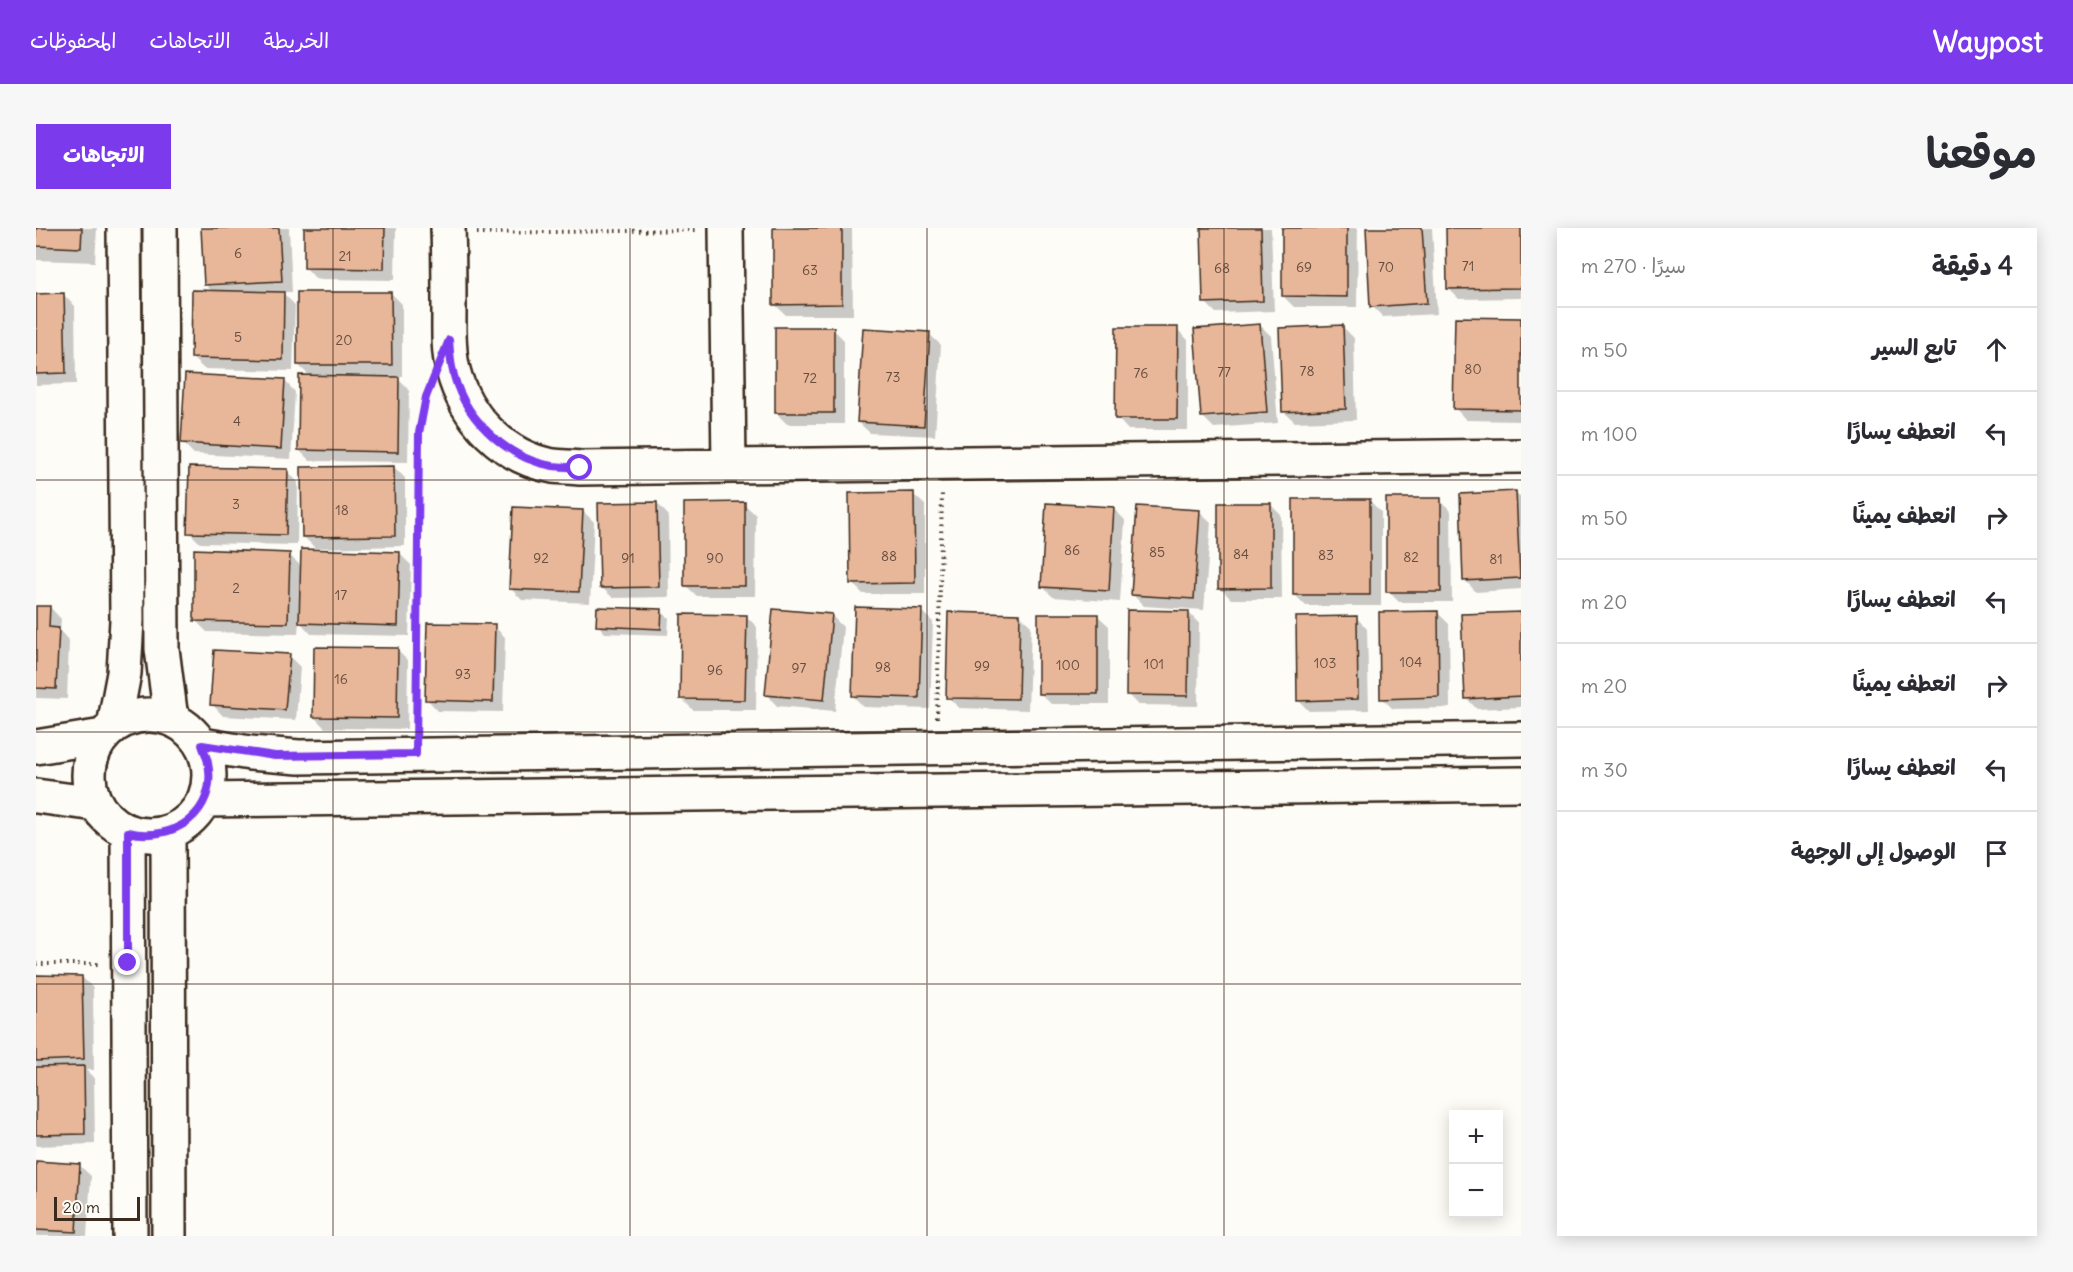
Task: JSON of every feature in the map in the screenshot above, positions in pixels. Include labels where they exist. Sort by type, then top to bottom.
[{"type":"street","points":[[109,731],[124,674],[128,620],[124,228]]},
{"type":"street","points":[[160,228],[162,649],[171,719]]},
{"type":"street","points":[[726,229],[729,466]]},
{"type":"street","points":[[448,231],[449,340],[452,369],[462,396],[478,421],[498,442],[524,457],[551,466],[580,468],[1521,456]]},
{"type":"street","points":[[142,715],[157,715],[171,719],[184,725],[202,745],[208,762],[209,781],[205,800],[196,814],[183,825],[168,832],[141,835],[128,832],[104,816],[96,804],[89,776],[90,762],[95,748],[109,731],[127,719],[142,715]]},
{"type":"street","points":[[36,747],[109,731]]},
{"type":"street","points":[[202,745],[275,756],[1521,739]]},
{"type":"street","points":[[936,792],[937,747]]},
{"type":"street","points":[[205,800],[1521,784]]},
{"type":"street","points":[[36,796],[96,804]]},
{"type":"street","points":[[128,832],[130,1236]]},
{"type":"street","points":[[168,832],[169,1236]]},
{"type":"path","points":[[448,231],[726,229]]},
{"type":"path","points":[[416,754],[419,433],[429,388]]},
{"type":"path","points":[[937,747],[943,464]]},
{"type":"path","points":[[36,964],[128,963]]},
{"type":"building","points":[[36,228],[82,228],[81,248],[36,246]]},
{"type":"building","points":[[201,228],[279,228],[282,281],[204,285]]},
{"type":"building","points":[[304,228],[385,228],[384,269],[304,268]]},
{"type":"building","points":[[773,228],[842,228],[842,304],[773,305]]},
{"type":"building","points":[[1201,228],[1261,228],[1263,301],[1203,303]]},
{"type":"building","points":[[1282,228],[1347,228],[1347,297],[1282,296]]},
{"type":"building","points":[[1366,228],[1422,228],[1427,303],[1370,307]]},
{"type":"building","points":[[1446,228],[1521,228],[1521,288],[1447,289]]},
{"type":"building","points":[[192,290],[284,292],[283,360],[191,358]]},
{"type":"building","points":[[297,292],[391,292],[392,365],[297,365]]},
{"type":"building","points":[[64,293],[66,373],[36,374],[36,294]]},
{"type":"building","points":[[1455,317],[1521,318],[1521,410],[1453,409]]},
{"type":"building","points":[[1260,324],[1267,412],[1201,417],[1194,329]]},
{"type":"building","points":[[1343,325],[1346,409],[1282,412],[1279,328]]},
{"type":"building","points":[[775,327],[834,327],[834,413],[775,413]]},
{"type":"building","points":[[1116,327],[1178,327],[1177,419],[1115,419]]},
{"type":"building","points":[[863,328],[930,332],[924,426],[857,422]]},
{"type":"building","points":[[185,374],[285,379],[281,449],[181,443]]},
{"type":"building","points":[[299,375],[399,377],[398,452],[298,450]]},
{"type":"building","points":[[394,466],[395,536],[302,537],[301,467]]},
{"type":"building","points":[[189,467],[288,469],[286,535],[187,533]]},
{"type":"building","points":[[1516,491],[1520,578],[1463,581],[1460,494]]},
{"type":"building","points":[[914,492],[915,583],[850,584],[849,493]]},
{"type":"building","points":[[1386,498],[1441,498],[1441,592],[1386,592]]},
{"type":"building","points":[[1293,499],[1370,499],[1370,595],[1293,595]]},
{"type":"building","points":[[657,502],[659,587],[600,588],[598,503]]},
{"type":"building","points":[[745,502],[745,586],[684,586],[684,503]]},
{"type":"building","points":[[1046,503],[1114,507],[1109,591],[1041,587]]},
{"type":"building","points":[[1218,503],[1271,503],[1271,588],[1218,589]]},
{"type":"building","points":[[1137,506],[1200,510],[1194,599],[1131,595]]},
{"type":"building","points":[[513,507],[583,510],[579,592],[509,589]]},
{"type":"building","points":[[194,549],[290,553],[288,623],[194,621]]},
{"type":"building","points":[[301,549],[400,552],[398,626],[299,623]]},
{"type":"building","points":[[36,606],[50,606],[49,627],[59,628],[56,689],[36,688]]},
{"type":"building","points":[[597,607],[662,609],[661,629],[596,626]]},
{"type":"building","points":[[855,607],[922,609],[919,698],[852,696]]},
{"type":"building","points":[[773,609],[832,614],[824,700],[765,695]]},
{"type":"building","points":[[1127,610],[1189,611],[1188,696],[1126,695]]},
{"type":"building","points":[[1438,611],[1439,697],[1380,699],[1379,612]]},
{"type":"building","points":[[948,612],[1020,614],[1018,699],[946,698]]},
{"type":"building","points":[[1521,612],[1521,696],[1465,699],[1461,614]]},
{"type":"building","points":[[681,614],[747,615],[745,700],[680,699]]},
{"type":"building","points":[[1038,614],[1098,614],[1098,694],[1038,694]]},
{"type":"building","points":[[1357,616],[1358,699],[1297,701],[1296,617]]},
{"type":"building","points":[[427,623],[495,624],[493,702],[425,700]]},
{"type":"building","points":[[314,647],[398,648],[397,718],[313,717]]},
{"type":"building","points":[[214,650],[290,654],[285,710],[210,705]]},
{"type":"building","points":[[36,975],[82,976],[84,1059],[36,1061]]},
{"type":"building","points":[[84,1066],[85,1134],[36,1135],[36,1067]]},
{"type":"building","points":[[36,1161],[80,1164],[76,1232],[36,1230]]},
{"type":"route","points":[[128,963],[128,832],[155,835],[168,832],[183,825],[196,814],[205,800],[209,781],[208,762],[202,745],[275,756],[416,754],[419,433],[426,397],[449,340],[452,369],[462,396],[478,421],[498,442],[524,457],[551,466],[580,468]]}]
